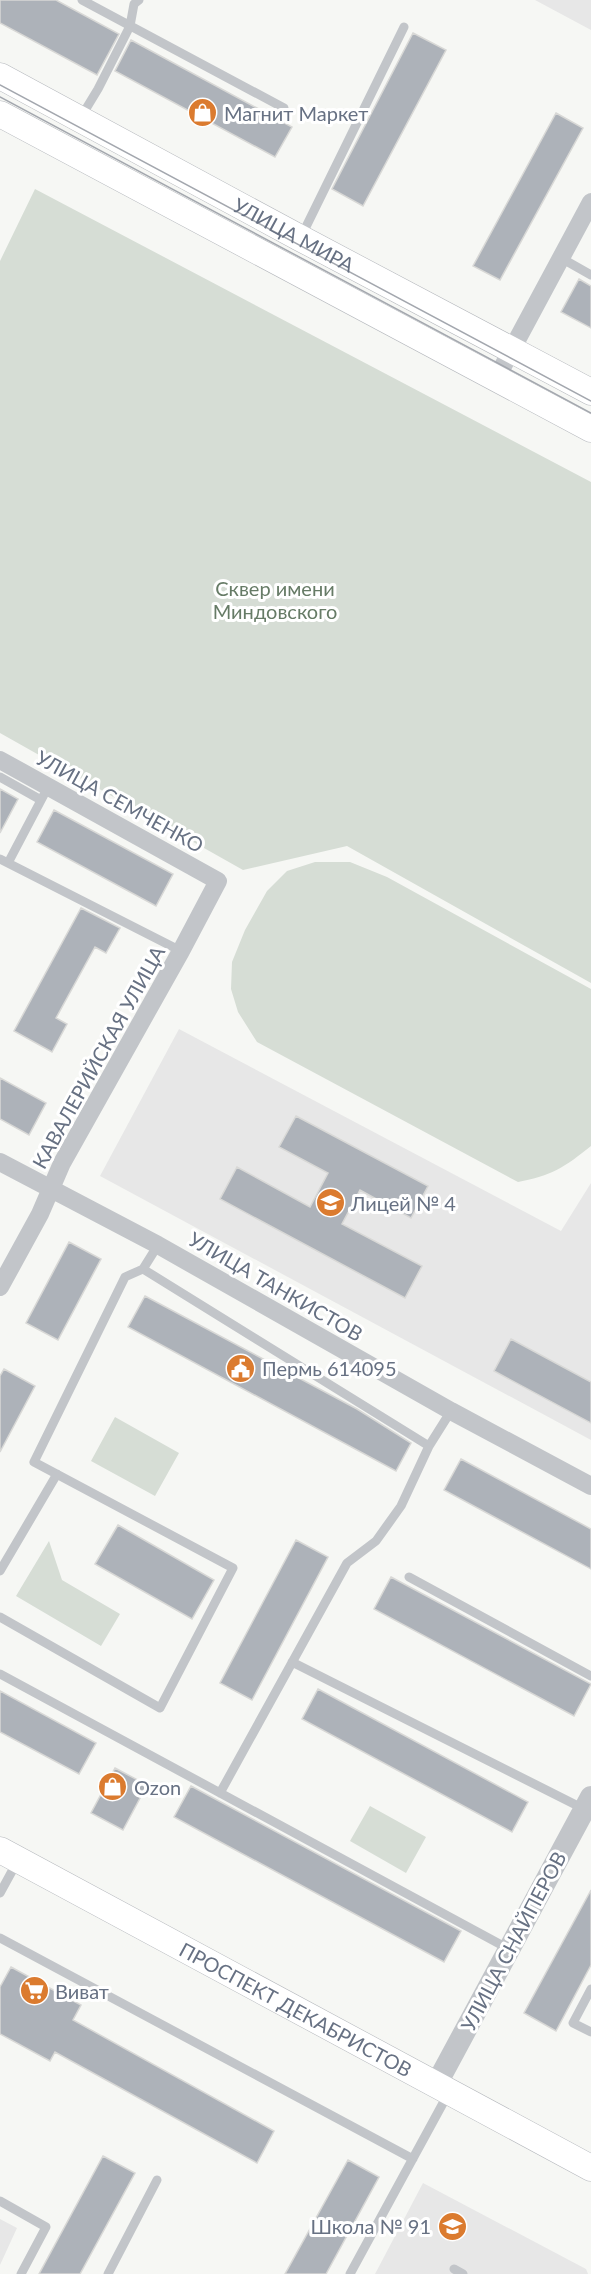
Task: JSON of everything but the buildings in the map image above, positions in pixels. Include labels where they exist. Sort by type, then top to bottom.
[{"type":"main road","name":"УЛИЦА МИРА","points":[[0,76],[591,392]]},
{"type":"main road","name":"УЛИЦА МИРА","points":[[0,114],[591,429]]},
{"type":"main road","name":"ПРОСПЕКТ ДЕКАБРИСТОВ","points":[[9,1855],[591,2168]]},
{"type":"street","points":[[496,379],[591,202]]},
{"type":"street","name":"УЛИЦА СЕМЧЕНКО","points":[[0,760],[44,793],[218,881]]},
{"type":"street","name":"КАВАЛЕРИЙСКАЯ УЛИЦА","points":[[0,1287],[52,1190],[62,1163],[218,881]]},
{"type":"street","name":"УЛИЦА ТАНКИСТОВ","points":[[0,1162],[158,1245],[451,1411],[591,1486]]},
{"type":"street","name":"УЛИЦА СНАЙПЕРОВ","points":[[443,2089],[509,1949],[588,1803]]},
{"type":"lane","points":[[82,0],[284,108]]},
{"type":"lane","points":[[80,119],[130,26],[134,4],[139,0]]},
{"type":"lane","points":[[300,238],[404,27]]},
{"type":"lane","points":[[561,258],[591,275]]},
{"type":"lane","points":[[0,777],[44,793],[4,861],[181,951]]},
{"type":"lane","points":[[0,1617],[160,1708],[233,1568],[34,1462],[125,1277],[143,1269],[158,1245]]},
{"type":"lane","points":[[143,1269],[429,1446]]},
{"type":"lane","points":[[220,1793],[347,1563],[376,1541],[401,1506],[429,1446],[451,1411]]},
{"type":"lane","points":[[0,1570],[57,1474]]},
{"type":"lane","points":[[409,1577],[591,1676]]},
{"type":"lane","points":[[292,1662],[588,1803]]},
{"type":"lane","points":[[0,1674],[509,1949]]},
{"type":"lane","points":[[0,1893],[9,1855]]},
{"type":"lane","points":[[0,1938],[413,2159]]},
{"type":"lane","points":[[591,1989],[573,2023],[591,2032]]},
{"type":"lane","points":[[350,2274],[413,2159],[443,2089]]},
{"type":"lane","points":[[108,2274],[157,2180]]},
{"type":"lane","points":[[0,2201],[46,2227],[21,2274]]},
{"type":"shaded area","points":[[535,0],[591,0],[591,30]]},
{"type":"shaded area","name":"Лицей № 4","points":[[179,1029],[561,1231],[591,1183],[591,1440],[100,1176]]},
{"type":"shaded area","name":"Школа № 91","points":[[423,2183],[586,2269],[588,2274],[375,2274]]},
{"type":"shaded area","points":[[0,2219],[17,2228],[0,2265]]},
{"type":"green space","name":"Сквер имени Миндовского","points":[[35,189],[591,482],[591,983],[347,846],[243,870],[0,733],[0,261]]},
{"type":"green space","points":[[315,862],[350,862],[387,877],[591,989],[591,1146],[557,1170],[518,1182],[257,1042],[238,1012],[231,989],[232,962],[245,930],[267,891],[287,871]]},
{"type":"green space","points":[[115,1417],[179,1453],[155,1496],[91,1461]]},
{"type":"green space","points":[[49,1541],[62,1580],[120,1614],[101,1646],[16,1596]]},
{"type":"green space","points":[[370,1806],[426,1837],[406,1873],[350,1841]]},
{"type":"tram line","points":[[0,85],[591,401]]},
{"type":"tram line","points":[[0,97],[591,413]]},
{"type":"place","name":"Магнит Маркет","points":[[203,113]]},
{"type":"place","name":"Лицей № 4","points":[[330,1203]]},
{"type":"place","name":"Пермь 614095","points":[[241,1368]]},
{"type":"place","name":"Ozon","points":[[113,1787]]},
{"type":"place","name":"Виват","points":[[34,1991]]},
{"type":"place","name":"Школа № 91","points":[[452,2226]]}]
